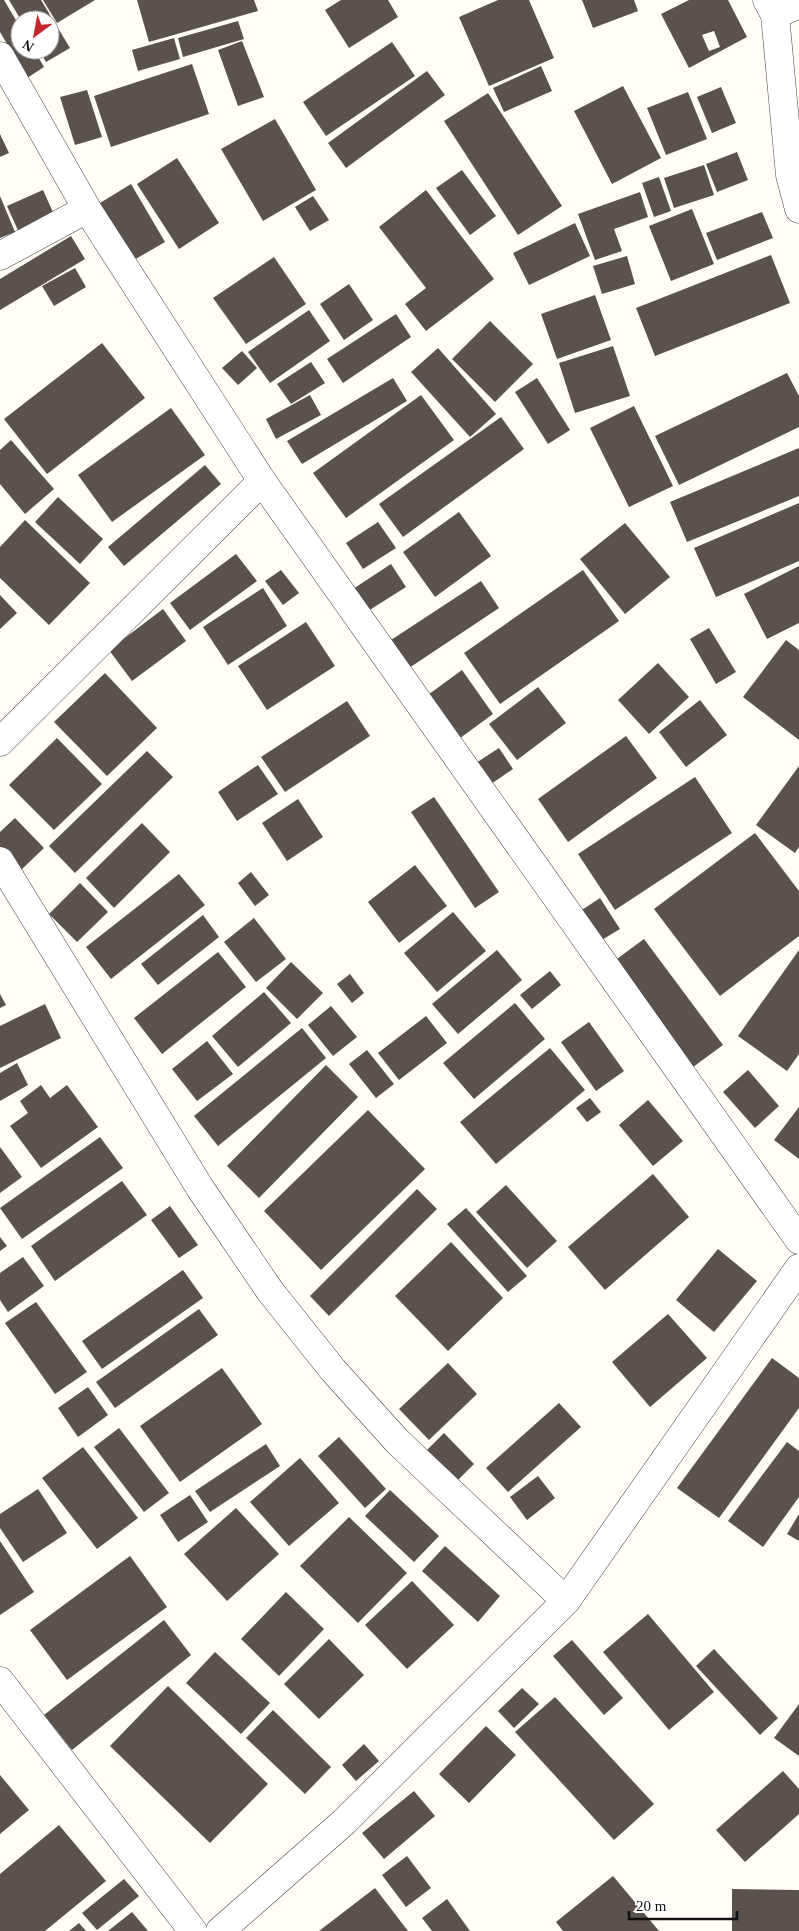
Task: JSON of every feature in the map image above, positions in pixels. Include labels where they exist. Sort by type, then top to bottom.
[{"type":"street","points":[[799,4],[771,8],[790,175],[799,209]]},
{"type":"street","points":[[0,56],[87,209],[262,481],[799,1240]]},
{"type":"street","points":[[0,256],[87,209]]},
{"type":"street","points":[[0,742],[262,481]]},
{"type":"street","points":[[0,861],[200,1188],[270,1291],[333,1370],[397,1441],[566,1601]]},
{"type":"street","points":[[220,1931],[345,1821],[566,1601],[799,1268]]},
{"type":"street","points":[[0,1680],[193,1931]]},
{"type":"building","points":[[0,0],[4,0],[10,10],[10,49],[0,32]]},
{"type":"building","points":[[9,0],[41,0],[47,10],[15,10]]},
{"type":"building","points":[[43,0],[95,0],[60,21],[60,10],[49,10]]},
{"type":"building","points":[[137,0],[254,0],[258,11],[149,42]]},
{"type":"building","points":[[341,0],[388,0],[398,17],[349,48],[325,10]]},
{"type":"building","points":[[498,0],[529,0],[554,58],[489,86],[459,17]]},
{"type":"building","points":[[582,0],[634,0],[638,11],[593,28]]},
{"type":"building","points":[[689,0],[728,0],[747,37],[689,68],[661,14]],"holes":[[[714,31],[720,47],[709,51],[702,35]]]},
{"type":"building","points":[[238,21],[244,39],[183,57],[178,38]]},
{"type":"building","points":[[60,31],[70,48],[60,54]]},
{"type":"building","points":[[174,38],[180,59],[138,71],[132,50]]},
{"type":"building","points":[[242,41],[264,97],[238,106],[218,50]]},
{"type":"building","points":[[392,42],[415,76],[326,136],[303,102]]},
{"type":"building","points":[[16,60],[40,60],[44,67],[27,78]]},
{"type":"building","points":[[192,64],[209,114],[111,147],[94,96]]},
{"type":"building","points":[[541,66],[552,91],[504,112],[493,88]]},
{"type":"building","points":[[427,71],[445,95],[346,168],[328,143]]},
{"type":"building","points":[[623,86],[661,158],[612,184],[574,111]]},
{"type":"building","points":[[721,87],[736,123],[712,133],[697,97]]},
{"type":"building","points":[[87,90],[102,137],[75,145],[60,97]]},
{"type":"building","points":[[688,92],[707,139],[666,155],[647,108]]},
{"type":"building","points":[[488,93],[562,206],[518,235],[444,121]]},
{"type":"building","points":[[275,119],[316,190],[263,221],[221,149]]},
{"type":"building","points":[[0,134],[9,153],[0,157]]},
{"type":"building","points":[[737,152],[748,180],[717,192],[706,164]]},
{"type":"building","points":[[177,158],[219,223],[179,249],[137,184]]},
{"type":"building","points":[[704,165],[714,195],[674,208],[664,178]]},
{"type":"building","points":[[462,170],[496,216],[470,235],[436,188]]},
{"type":"building","points":[[659,177],[671,211],[654,217],[642,183]]},
{"type":"building","points":[[131,184],[165,242],[134,260],[100,203]]},
{"type":"building","points":[[43,190],[56,219],[20,235],[7,206]]},
{"type":"building","points":[[426,190],[494,279],[426,331],[405,304],[426,288],[379,227]]},
{"type":"building","points":[[640,192],[648,217],[614,229],[622,251],[595,260],[578,214]]},
{"type":"building","points":[[0,196],[15,232],[0,238]]},
{"type":"building","points":[[313,196],[329,220],[310,231],[295,207]]},
{"type":"building","points":[[692,209],[714,264],[671,281],[649,226]]},
{"type":"building","points":[[762,212],[773,238],[717,260],[706,233]]},
{"type":"building","points":[[575,223],[590,256],[529,285],[513,253]]},
{"type":"building","points":[[71,236],[85,259],[0,310],[0,279]]},
{"type":"building","points":[[771,255],[790,303],[655,356],[636,308]]},
{"type":"building","points":[[627,256],[635,284],[602,294],[593,266]]},
{"type":"building","points":[[274,257],[306,304],[246,344],[213,298]]},
{"type":"building","points":[[75,268],[86,287],[54,306],[42,286]]},
{"type":"building","points":[[349,284],[373,320],[344,340],[320,304]]},
{"type":"building","points":[[595,295],[611,340],[557,359],[541,314]]},
{"type":"building","points":[[309,310],[330,341],[270,383],[248,352]]},
{"type":"building","points":[[396,314],[411,337],[343,383],[327,359]]},
{"type":"building","points":[[490,321],[533,364],[495,402],[452,359]]},
{"type":"building","points":[[102,343],[145,398],[47,474],[4,419]]},
{"type":"building","points":[[613,346],[630,396],[575,413],[559,363]]},
{"type":"building","points":[[438,348],[496,414],[470,437],[411,372]]},
{"type":"building","points":[[242,351],[257,368],[238,385],[222,368]]},
{"type":"building","points":[[311,362],[325,383],[291,404],[277,384]]},
{"type":"building","points":[[787,373],[799,396],[799,427],[679,485],[655,436]]},
{"type":"building","points":[[393,378],[407,401],[302,464],[287,441]]},
{"type":"building","points":[[537,378],[570,430],[548,444],[515,392]]},
{"type":"building","points":[[310,395],[321,415],[276,439],[266,419]]},
{"type":"building","points":[[421,395],[454,440],[346,518],[313,473]]},
{"type":"building","points":[[634,406],[673,486],[629,507],[590,428]]},
{"type":"building","points":[[171,408],[205,455],[112,522],[78,475]]},
{"type":"building","points":[[501,417],[524,449],[403,537],[379,504]]},
{"type":"building","points":[[11,440],[54,489],[25,514],[0,484],[0,450]]},
{"type":"building","points":[[799,448],[799,496],[687,542],[670,502]]},
{"type":"building","points":[[205,465],[221,484],[124,566],[108,547]]},
{"type":"building","points":[[58,497],[103,539],[80,564],[35,522]]},
{"type":"building","points":[[799,503],[799,561],[716,597],[694,548]]},
{"type":"building","points":[[459,512],[491,556],[435,597],[403,552]]},
{"type":"building","points":[[25,520],[90,583],[49,625],[0,578],[0,547]]},
{"type":"building","points":[[378,522],[396,548],[363,569],[346,543]]},
{"type":"building","points":[[625,523],[670,577],[625,614],[580,559]]},
{"type":"building","points":[[236,554],[257,581],[190,630],[170,603]]},
{"type":"building","points":[[391,564],[406,587],[368,611],[353,589]]},
{"type":"building","points":[[799,566],[799,623],[767,639],[744,594]]},
{"type":"building","points":[[281,570],[299,593],[283,605],[265,581]]},
{"type":"building","points":[[583,570],[619,621],[500,704],[464,653]]},
{"type":"building","points":[[481,581],[499,608],[409,668],[391,640]]},
{"type":"building","points":[[263,588],[287,626],[228,665],[203,627]]},
{"type":"building","points":[[0,595],[17,613],[0,629]]},
{"type":"building","points":[[163,609],[186,641],[132,681],[109,650]]},
{"type":"building","points":[[306,622],[335,666],[267,710],[238,666]]},
{"type":"building","points":[[709,628],[736,672],[716,684],[690,639]]},
{"type":"building","points":[[786,640],[799,650],[799,740],[743,697]]},
{"type":"building","points":[[658,663],[689,697],[649,734],[618,700]]},
{"type":"building","points":[[462,670],[493,714],[452,744],[421,700]]},
{"type":"building","points":[[105,673],[157,728],[107,776],[54,722]]},
{"type":"building","points":[[538,687],[566,723],[517,760],[489,724]]},
{"type":"building","points":[[700,700],[727,735],[686,767],[659,732]]},
{"type":"building","points":[[347,701],[370,736],[285,792],[261,757]]},
{"type":"building","points":[[626,736],[657,778],[568,842],[538,799]]},
{"type":"building","points":[[57,738],[102,784],[54,830],[9,785]]},
{"type":"building","points":[[499,748],[513,769],[491,784],[476,763]]},
{"type":"building","points":[[147,751],[173,777],[75,873],[49,846]]},
{"type":"building","points":[[258,765],[278,794],[237,821],[218,792]]},
{"type":"building","points":[[799,766],[799,847],[795,853],[756,825]]},
{"type":"building","points":[[695,777],[732,833],[615,910],[578,854]]},
{"type":"building","points":[[434,797],[499,892],[475,908],[411,812]]},
{"type":"building","points":[[298,799],[323,837],[287,861],[262,823]]},
{"type":"building","points":[[15,818],[44,848],[21,870],[0,848],[0,832]]},
{"type":"building","points":[[142,823],[170,852],[114,908],[86,878]]},
{"type":"building","points":[[755,833],[799,891],[799,936],[720,996],[654,909]]},
{"type":"building","points":[[415,865],[447,906],[399,943],[368,902]]},
{"type":"building","points":[[251,872],[269,895],[255,906],[238,883]]},
{"type":"building","points":[[179,874],[205,905],[111,979],[86,947]]},
{"type":"building","points":[[80,883],[108,912],[77,942],[49,914]]},
{"type":"building","points":[[600,898],[620,929],[595,944],[576,914]]},
{"type":"building","points":[[453,912],[486,951],[437,992],[404,953]]},
{"type":"building","points":[[203,915],[219,937],[158,985],[141,964]]},
{"type":"building","points":[[254,918],[286,959],[256,982],[224,942]]},
{"type":"building","points":[[644,939],[723,1045],[689,1070],[610,964]]},
{"type":"building","points":[[497,950],[522,980],[458,1034],[432,1004]]},
{"type":"building","points":[[799,950],[799,1054],[787,1071],[738,1036]]},
{"type":"building","points":[[218,952],[246,987],[162,1054],[134,1018]]},
{"type":"building","points":[[291,962],[323,993],[297,1019],[266,988]]},
{"type":"building","points":[[550,971],[561,985],[532,1009],[520,995]]},
{"type":"building","points":[[350,974],[364,993],[352,1003],[337,984]]},
{"type":"building","points":[[264,992],[291,1023],[238,1067],[212,1036]]},
{"type":"building","points":[[0,994],[6,1005],[0,1008]]},
{"type":"building","points":[[515,1003],[545,1039],[474,1099],[443,1063]]},
{"type":"building","points":[[45,1004],[61,1038],[0,1068],[0,1026]]},
{"type":"building","points":[[331,1006],[357,1037],[333,1056],[308,1025]]},
{"type":"building","points":[[426,1016],[447,1043],[399,1080],[378,1053]]},
{"type":"building","points":[[589,1022],[624,1071],[596,1091],[561,1042]]},
{"type":"building","points":[[302,1028],[326,1058],[218,1146],[194,1116]]},
{"type":"building","points":[[207,1041],[233,1074],[197,1101],[172,1069]]},
{"type":"building","points":[[550,1048],[585,1090],[496,1164],[460,1122]]},
{"type":"building","points":[[367,1050],[394,1084],[376,1098],[349,1064]]},
{"type":"building","points":[[17,1063],[28,1085],[0,1101],[0,1073]]},
{"type":"building","points":[[326,1065],[358,1097],[259,1198],[227,1166]]},
{"type":"building","points":[[748,1070],[779,1106],[755,1128],[723,1092]]},
{"type":"building","points":[[41,1085],[50,1098],[67,1085],[98,1127],[41,1168],[10,1126],[28,1113],[20,1101]]},
{"type":"building","points":[[590,1098],[601,1112],[587,1122],[576,1108]]},
{"type":"building","points":[[648,1100],[683,1141],[653,1166],[619,1125]]},
{"type":"building","points":[[799,1107],[799,1159],[774,1140]]},
{"type":"building","points":[[368,1110],[425,1169],[321,1270],[264,1211]]},
{"type":"building","points":[[100,1137],[123,1168],[22,1239],[0,1208]]},
{"type":"building","points":[[0,1147],[22,1177],[0,1193]]},
{"type":"building","points":[[653,1174],[689,1217],[605,1290],[568,1247]]},
{"type":"building","points":[[122,1181],[147,1215],[55,1281],[31,1246]]},
{"type":"building","points":[[506,1185],[557,1241],[527,1268],[476,1212]]},
{"type":"building","points":[[417,1189],[437,1209],[329,1316],[310,1296]]},
{"type":"building","points":[[170,1206],[198,1245],[179,1258],[151,1220]]},
{"type":"building","points":[[466,1208],[527,1276],[508,1292],[447,1224]]},
{"type":"building","points":[[0,1237],[7,1246],[0,1251]]},
{"type":"building","points":[[451,1242],[503,1298],[448,1351],[395,1296]]},
{"type":"building","points":[[718,1249],[757,1281],[714,1332],[676,1300]]},
{"type":"building","points":[[23,1257],[44,1286],[8,1312],[0,1300],[0,1273]]},
{"type":"building","points":[[183,1270],[203,1298],[102,1369],[82,1341]]},
{"type":"building","points":[[36,1302],[87,1372],[55,1394],[5,1323]]},
{"type":"building","points":[[199,1309],[218,1335],[115,1408],[96,1382]]},
{"type":"building","points":[[668,1314],[707,1358],[650,1407],[612,1362]]},
{"type":"building","points":[[772,1358],[799,1378],[799,1408],[719,1518],[677,1488]]},
{"type":"building","points":[[448,1363],[477,1394],[429,1440],[399,1409]]},
{"type":"building","points":[[222,1368],[262,1424],[180,1482],[140,1426]]},
{"type":"building","points":[[88,1387],[108,1415],[78,1437],[58,1408]]},
{"type":"building","points":[[559,1403],[581,1427],[508,1492],[486,1468]]},
{"type":"building","points":[[119,1428],[169,1493],[144,1512],[94,1447]]},
{"type":"building","points":[[444,1433],[474,1464],[455,1483],[425,1452]]},
{"type":"building","points":[[339,1437],[386,1489],[365,1508],[318,1456]]},
{"type":"building","points":[[787,1442],[799,1451],[799,1497],[763,1547],[728,1521]]},
{"type":"building","points":[[266,1444],[280,1466],[210,1512],[195,1491]]},
{"type":"building","points":[[83,1447],[138,1518],[97,1549],[42,1478]]},
{"type":"building","points":[[300,1458],[339,1503],[289,1546],[250,1502]]},
{"type":"building","points":[[538,1476],[555,1498],[527,1520],[510,1497]]},
{"type":"building","points":[[38,1489],[67,1533],[23,1562],[0,1528],[0,1514]]},
{"type":"building","points":[[390,1490],[439,1536],[414,1562],[365,1516]]},
{"type":"building","points":[[190,1495],[208,1522],[178,1542],[160,1515]]},
{"type":"building","points":[[236,1508],[279,1554],[227,1601],[184,1554]]},
{"type":"building","points":[[799,1514],[799,1541],[787,1534]]},
{"type":"building","points":[[349,1517],[407,1573],[358,1623],[300,1566]]},
{"type":"building","points":[[0,1541],[34,1592],[0,1615]]},
{"type":"building","points":[[445,1546],[500,1596],[478,1622],[422,1571]]},
{"type":"building","points":[[130,1556],[167,1607],[67,1680],[30,1630]]},
{"type":"building","points":[[412,1581],[454,1625],[407,1669],[365,1625]]},
{"type":"building","points":[[286,1592],[324,1629],[279,1676],[241,1639]]},
{"type":"building","points":[[648,1614],[714,1692],[669,1730],[603,1652]]},
{"type":"building","points":[[164,1620],[191,1655],[72,1750],[44,1715]]},
{"type":"building","points":[[329,1639],[364,1675],[319,1719],[284,1684]]},
{"type":"building","points":[[572,1640],[623,1698],[604,1715],[553,1656]]},
{"type":"building","points":[[714,1649],[778,1718],[760,1735],[696,1666]]},
{"type":"building","points":[[215,1652],[270,1703],[241,1734],[186,1683]]},
{"type":"building","points":[[168,1686],[268,1784],[210,1843],[110,1746]]},
{"type":"building","points":[[522,1688],[539,1704],[514,1728],[498,1711]]},
{"type":"building","points":[[555,1697],[654,1804],[614,1840],[515,1732]]},
{"type":"building","points":[[799,1704],[799,1756],[774,1738]]},
{"type":"building","points":[[273,1710],[331,1767],[305,1794],[246,1738]]},
{"type":"building","points":[[486,1726],[516,1755],[469,1803],[439,1774]]},
{"type":"building","points":[[364,1744],[379,1761],[356,1781],[342,1765]]},
{"type":"building","points":[[783,1771],[799,1789],[799,1814],[745,1862],[716,1830]]},
{"type":"building","points":[[0,1775],[29,1810],[0,1834]]},
{"type":"building","points":[[414,1791],[435,1816],[384,1859],[362,1833]]},
{"type":"building","points":[[59,1825],[106,1881],[45,1931],[0,1931],[0,1874]]},
{"type":"building","points":[[407,1856],[431,1888],[406,1907],[382,1875]]},
{"type":"building","points":[[613,1876],[659,1931],[563,1931],[556,1922]]},
{"type":"building","points":[[124,1879],[139,1896],[97,1930],[82,1913]]},
{"type":"building","points":[[375,1888],[408,1931],[319,1931]]},
{"type":"building","points":[[732,1889],[799,1890],[799,1931],[732,1931]]},
{"type":"building","points":[[447,1899],[470,1931],[432,1931],[422,1918]]},
{"type":"building","points":[[132,1912],[148,1931],[108,1931]]},
{"type":"building","points":[[79,1923],[86,1931],[69,1931]]}]
